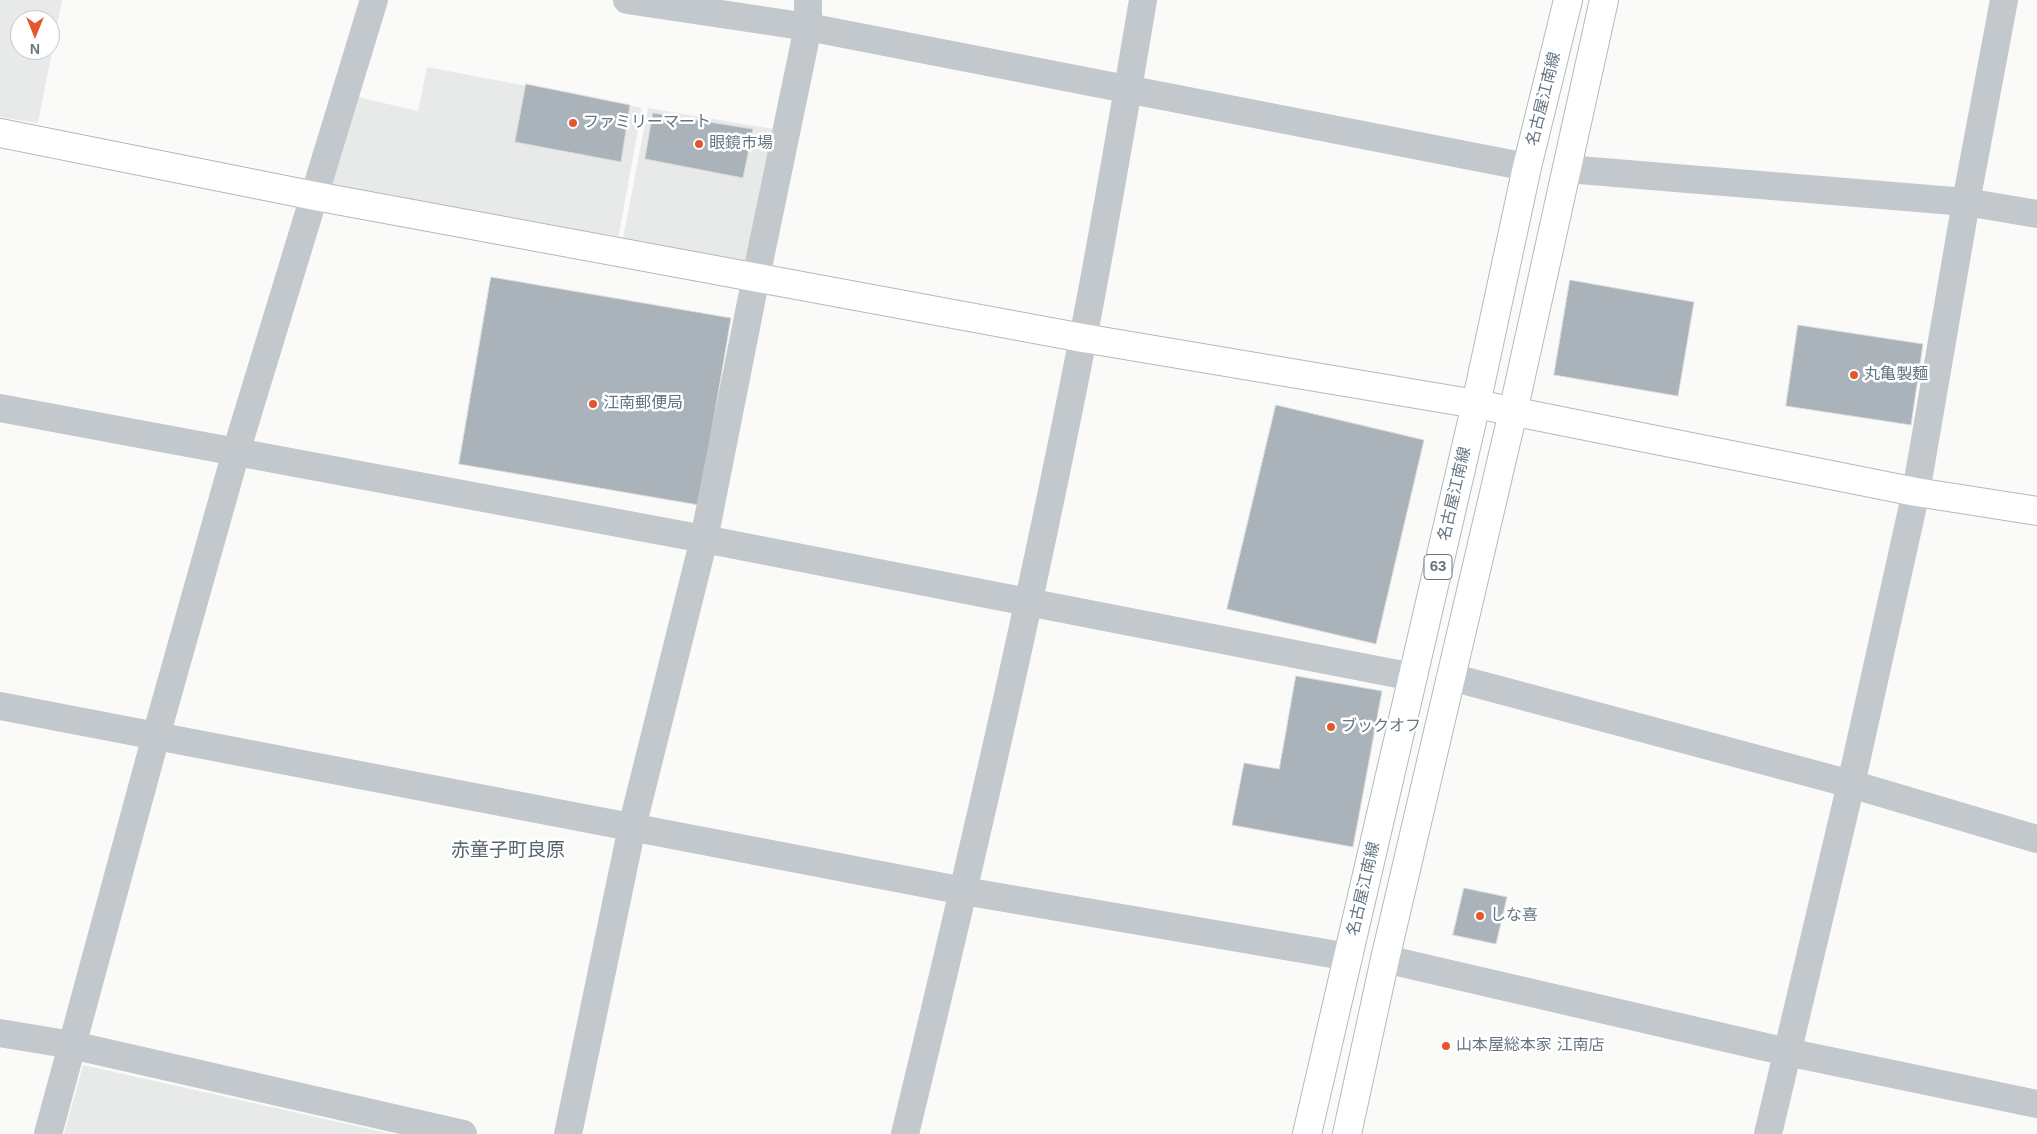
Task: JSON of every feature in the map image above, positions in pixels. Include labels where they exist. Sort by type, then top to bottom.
[{"type":"main road","name":"名古屋江南線","points":[[1307,1134],[1476,404],[1527,167],[1568,0]]},
{"type":"main road","name":"63","points":[[1347,1134],[1385,959],[1513,412],[1604,0]]},
{"type":"main road","points":[[0,133],[315,196],[1083,338],[1476,404],[1916,492],[2037,511]]},
{"type":"street","points":[[48,1134],[156,736],[236,452],[374,0]]},
{"type":"street","points":[[627,0],[808,13],[1128,88],[1527,167]]},
{"type":"street","points":[[904,1134],[964,891],[1028,601],[1083,338],[1143,0]]},
{"type":"street","points":[[1768,1134],[1851,784],[1916,492],[1966,202],[2004,0]]},
{"type":"street","points":[[568,1134],[632,828],[704,538],[808,13]]},
{"type":"street","points":[[1567,169],[1966,202],[2037,214]]},
{"type":"street","points":[[0,408],[704,538],[1413,677]]},
{"type":"street","points":[[1451,677],[1851,784],[2037,839]]},
{"type":"street","points":[[0,706],[964,891],[1349,956]]},
{"type":"street","points":[[1385,959],[1787,1052],[2037,1104]]},
{"type":"street","points":[[0,1033],[72,1044],[463,1134]]},
{"type":"shaded area","points":[[0,0],[62,0],[60,10],[10,10],[10,60],[50,60],[38,123],[0,117]]},
{"type":"shaded area","points":[[427,67],[642,108],[617,245],[321,194],[349,95],[418,111]]},
{"type":"shaded area","points":[[648,108],[779,130],[752,271],[622,244]]},
{"type":"shaded area","points":[[83,1065],[392,1134],[64,1134]]},
{"type":"building","name":"ファミリーマート","points":[[526,84],[630,105],[621,162],[515,142]]},
{"type":"building","name":"眼鏡市場","points":[[653,113],[753,129],[743,178],[645,159]]},
{"type":"building","points":[[491,277],[731,318],[699,505],[459,464]]},
{"type":"building","points":[[1570,280],[1694,302],[1678,396],[1554,375]]},
{"type":"building","name":"丸亀製麺","points":[[1798,325],[1923,344],[1911,425],[1786,406]]},
{"type":"building","points":[[1276,405],[1424,440],[1376,644],[1227,609]]},
{"type":"building","name":"ブックオフ","points":[[1296,676],[1382,691],[1353,847],[1232,825],[1244,763],[1279,769]]},
{"type":"building","name":"しな喜","points":[[1464,888],[1507,897],[1496,944],[1453,935]]},
{"type":"place","name":"ファミリーマート","points":[[573,123]]},
{"type":"place","name":"眼鏡市場","points":[[699,144]]},
{"type":"place","name":"丸亀製麺","points":[[1854,375]]},
{"type":"place","name":"江南郵便局","points":[[593,404]]},
{"type":"place","name":"ブックオフ","points":[[1331,727]]},
{"type":"place","name":"しな喜","points":[[1480,916]]},
{"type":"place","name":"山本屋総本家 江南店","points":[[1446,1046]]},
{"type":"district","name":"赤童子町良原","points":[[508,851]]}]
